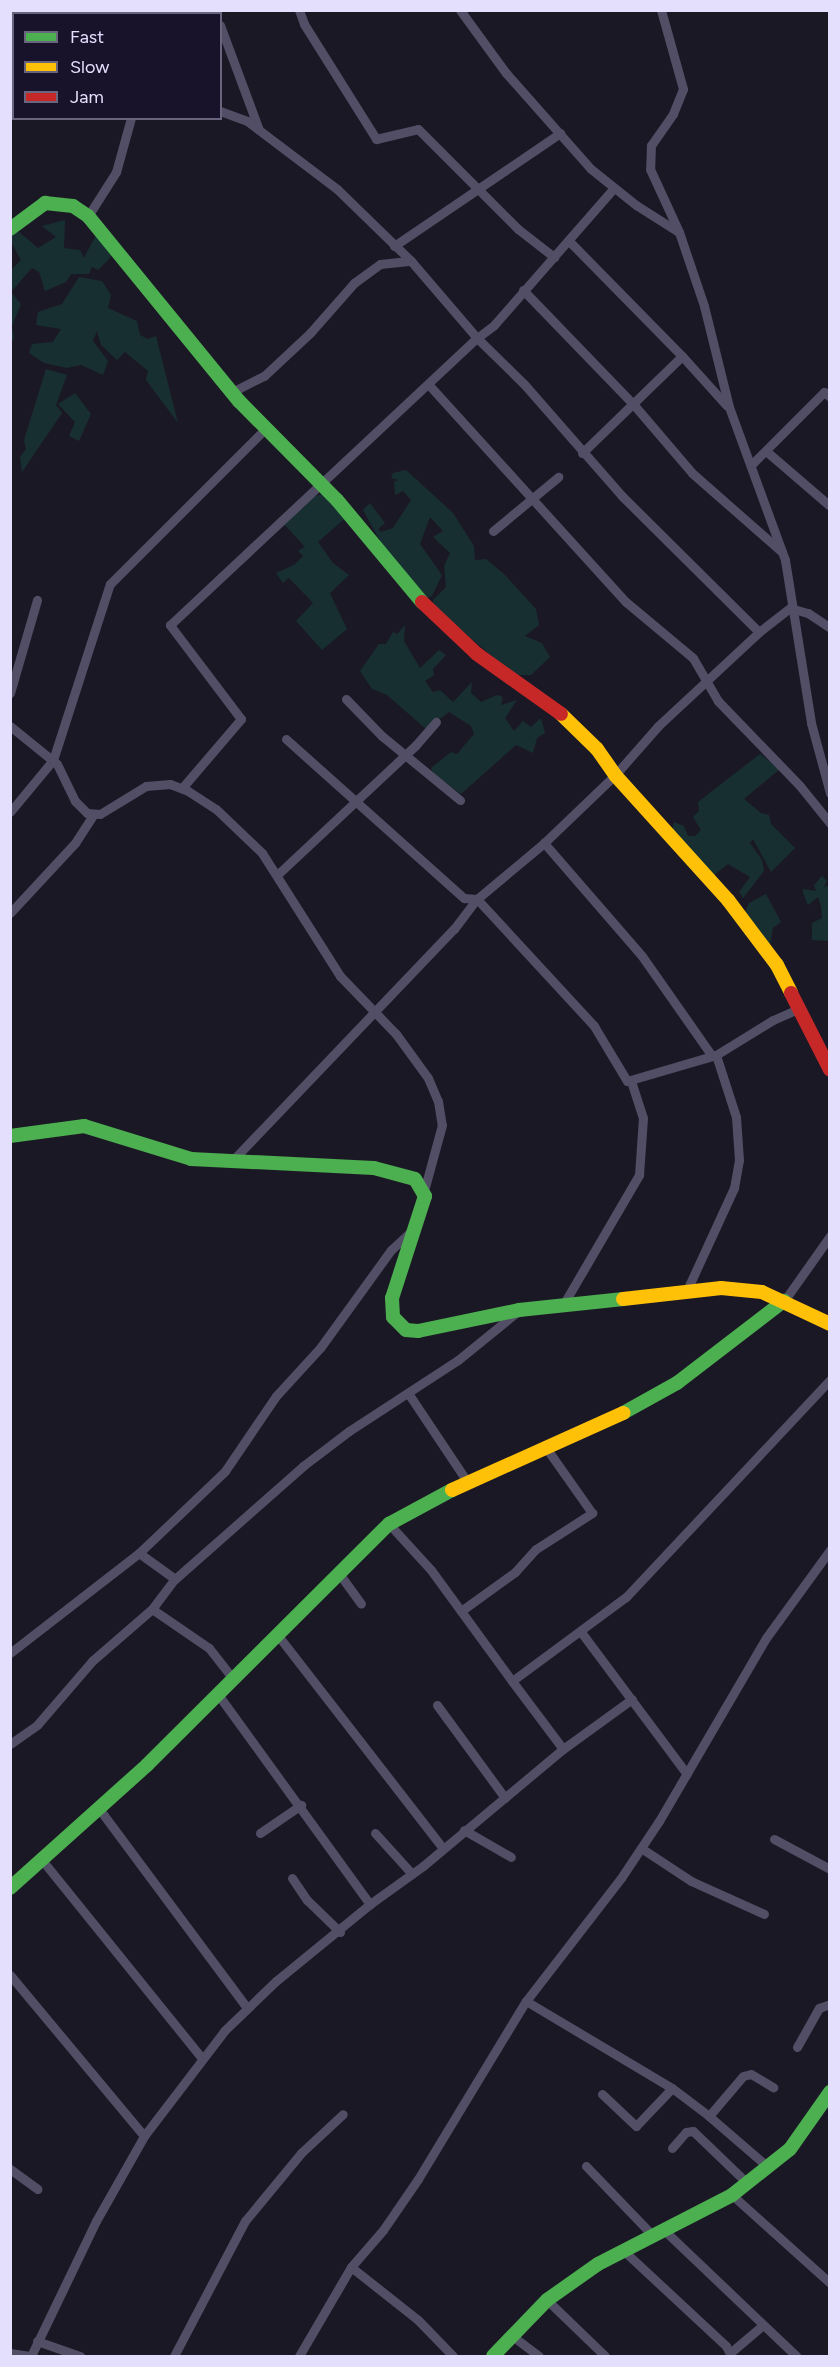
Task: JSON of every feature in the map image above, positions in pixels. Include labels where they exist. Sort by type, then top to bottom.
[{"type":"main road","points":[[10,229],[45,203],[73,206],[88,216],[264,430],[323,486],[438,620],[477,654],[558,711],[597,748],[615,775],[728,900],[777,965],[830,1070]]},
{"type":"main road","points":[[10,1136],[84,1126],[165,1154],[231,1162],[374,1168],[415,1179],[424,1191],[410,1232],[392,1298],[391,1310],[398,1326],[418,1332],[519,1310],[687,1290],[745,1289],[784,1301],[830,1324]]},
{"type":"main road","points":[[10,1888],[100,1810],[276,1633],[389,1524],[468,1483],[549,1452],[676,1383],[784,1301]]},
{"type":"main road","points":[[493,2356],[547,2300],[598,2264],[732,2195],[768,2167],[805,2130],[830,2092]]},
{"type":"street","points":[[299,10],[309,33],[376,139],[418,129],[441,148],[476,189],[555,256]]},
{"type":"street","points":[[460,10],[506,73],[591,169],[614,188],[679,232]]},
{"type":"street","points":[[661,10],[683,88],[673,114],[651,145],[650,169],[679,232],[704,306],[729,408],[752,464],[782,552],[814,740],[830,793]]},
{"type":"street","points":[[222,30],[259,130]]},
{"type":"street","points":[[222,112],[259,130],[337,189],[411,261],[477,338],[524,384],[582,453],[718,596],[759,632]]},
{"type":"street","points":[[88,216],[116,172],[130,120]]},
{"type":"street","points":[[394,246],[560,133]]},
{"type":"street","points":[[182,789],[241,719],[170,625],[267,533],[323,486],[477,338],[494,325],[614,188]]},
{"type":"street","points":[[569,241],[682,356],[729,408]]},
{"type":"street","points":[[232,392],[264,376],[310,333],[354,283],[380,264],[411,261]]},
{"type":"street","points":[[523,290],[634,405],[692,473],[782,552]]},
{"type":"street","points":[[582,453],[634,405],[666,367],[682,356]]},
{"type":"street","points":[[429,385],[626,602],[693,658],[718,701],[830,823]]},
{"type":"street","points":[[752,464],[824,392],[830,397]]},
{"type":"street","points":[[10,812],[53,760],[110,584],[264,430]]},
{"type":"street","points":[[766,451],[830,506]]},
{"type":"street","points":[[494,531],[534,500],[558,477]]},
{"type":"street","points":[[10,693],[37,600]]},
{"type":"street","points":[[231,1162],[376,1011],[477,899],[544,843],[615,775],[642,741],[759,632],[790,608]]},
{"type":"street","points":[[790,608],[808,614],[830,628]]},
{"type":"street","points":[[346,699],[406,756],[460,800]]},
{"type":"street","points":[[277,875],[406,756],[436,722]]},
{"type":"street","points":[[10,726],[53,760],[64,774],[75,801],[93,814]]},
{"type":"street","points":[[285,739],[464,898],[477,899],[594,1026],[622,1077],[632,1081],[714,1055],[773,1020],[800,1008]]},
{"type":"street","points":[[10,913],[75,843],[93,814],[146,786],[170,784],[182,789],[233,823],[262,853],[340,976],[376,1011],[416,1059],[441,1112],[440,1138],[424,1191]]},
{"type":"street","points":[[544,843],[642,956],[714,1055],[736,1117],[739,1160],[734,1188],[687,1290]]},
{"type":"street","points":[[563,1305],[639,1175],[643,1118],[632,1081]]},
{"type":"street","points":[[10,1653],[139,1553],[225,1471],[276,1396],[320,1348],[391,1251],[410,1232]]},
{"type":"street","points":[[784,1301],[830,1236]]},
{"type":"street","points":[[10,1744],[37,1725],[92,1661],[152,1609],[175,1579],[303,1466],[458,1360],[519,1310]]},
{"type":"street","points":[[512,1681],[581,1632],[654,1571],[731,1481],[830,1380]]},
{"type":"street","points":[[408,1393],[468,1483]]},
{"type":"street","points":[[461,1611],[515,1572],[536,1549],[592,1513],[549,1452]]},
{"type":"street","points":[[389,1524],[461,1611],[563,1749]]},
{"type":"street","points":[[299,2356],[351,2267],[383,2230],[418,2179],[526,2001],[641,1848],[766,1638],[830,1550]]},
{"type":"street","points":[[139,1553],[175,1579]]},
{"type":"street","points":[[338,1572],[361,1604]]},
{"type":"street","points":[[152,1609],[209,1648],[232,1677]]},
{"type":"street","points":[[581,1632],[687,1774]]},
{"type":"street","points":[[276,1633],[443,1848]]},
{"type":"street","points":[[217,1693],[301,1805],[370,1904]]},
{"type":"street","points":[[10,2353],[30,2356],[96,2221],[144,2136],[201,2057],[247,2008],[340,1932],[370,1904],[412,1874],[563,1749],[632,1699]]},
{"type":"street","points":[[437,1705],[505,1798]]},
{"type":"street","points":[[260,1833],[301,1805]]},
{"type":"street","points":[[100,1810],[247,2008]]},
{"type":"street","points":[[464,1830],[511,1857]]},
{"type":"street","points":[[375,1833],[412,1874]]},
{"type":"street","points":[[774,1839],[830,1869]]},
{"type":"street","points":[[641,1848],[691,1881],[764,1914]]},
{"type":"street","points":[[42,1860],[201,2057]]},
{"type":"street","points":[[292,1878],[340,1932]]},
{"type":"street","points":[[10,1975],[144,2136]]},
{"type":"street","points":[[526,2001],[672,2088],[709,2116],[768,2167]]},
{"type":"street","points":[[797,2047],[819,2008],[830,2004]]},
{"type":"street","points":[[709,2116],[743,2076],[751,2074],[772,2087]]},
{"type":"street","points":[[602,2094],[636,2126],[672,2088]]},
{"type":"street","points":[[174,2356],[245,2221],[301,2153],[343,2114]]},
{"type":"street","points":[[672,2148],[686,2132],[693,2131],[747,2183]]},
{"type":"street","points":[[586,2166],[796,2356]]},
{"type":"street","points":[[10,2169],[38,2188]]},
{"type":"street","points":[[732,2195],[830,2283]]},
{"type":"street","points":[[625,2252],[731,2355],[763,2325]]},
{"type":"street","points":[[351,2267],[418,2320],[453,2356]]},
{"type":"street","points":[[547,2300],[605,2356]]},
{"type":"street","points":[[511,2335],[539,2356]]},
{"type":"street","points":[[37,2341],[80,2356]]},
{"type":"green space","points":[[65,220],[64,248],[80,250],[84,258],[99,229],[113,252],[98,270],[92,267],[89,274],[71,274],[66,282],[45,291],[39,272],[32,268],[11,292],[11,270],[21,260],[11,242],[13,227],[38,248],[56,237],[42,226]]},
{"type":"green space","points":[[79,277],[102,281],[111,295],[108,308],[137,321],[140,335],[148,339],[156,336],[178,423],[146,380],[148,371],[125,352],[117,360],[101,345],[97,331],[93,341],[108,361],[103,375],[81,365],[67,368],[44,363],[29,353],[32,344],[53,342],[61,329],[36,325],[38,312],[62,304]]},
{"type":"green space","points":[[11,292],[21,304],[12,326],[14,338],[11,343]]},
{"type":"green space","points":[[46,369],[67,375],[56,405],[62,413],[22,472],[20,457],[26,449],[24,440]]},
{"type":"green space","points":[[75,393],[91,414],[79,441],[69,436],[75,422],[58,404]]},
{"type":"green space","points":[[406,470],[453,513],[474,546],[475,560],[486,559],[505,575],[536,609],[539,625],[525,636],[542,643],[550,657],[531,675],[514,675],[433,606],[433,600],[446,587],[444,566],[450,553],[433,537],[443,531],[430,517],[420,544],[442,575],[432,596],[426,598],[383,546],[363,510],[370,503],[385,523],[378,529],[381,532],[393,528],[411,500],[403,491],[395,495],[394,482],[398,480],[391,478],[393,473]]},
{"type":"green space","points":[[329,492],[350,514],[318,542],[333,563],[349,575],[330,593],[347,629],[322,650],[296,621],[313,603],[289,578],[283,583],[276,573],[294,565],[303,556],[298,551],[305,547],[284,524],[309,498]]},
{"type":"green space","points":[[405,625],[404,641],[420,668],[439,650],[446,655],[433,669],[434,675],[425,681],[433,692],[440,690],[453,702],[472,682],[471,693],[481,702],[497,695],[503,697],[501,705],[517,700],[505,718],[514,731],[523,721],[531,727],[541,718],[545,733],[537,738],[533,753],[516,745],[461,794],[433,774],[431,768],[451,752],[457,754],[474,734],[471,726],[449,712],[426,729],[387,695],[372,689],[360,671],[379,644],[386,644],[393,632],[397,634]]},
{"type":"green space","points":[[760,754],[780,769],[744,799],[761,813],[769,815],[771,824],[795,848],[771,872],[753,839],[750,843],[762,860],[764,871],[743,898],[739,892],[750,877],[728,864],[709,879],[671,833],[674,822],[684,826],[688,836],[695,836],[701,830],[693,817],[699,811],[698,802]]},
{"type":"green space","points":[[822,876],[827,881],[824,887],[829,886],[828,941],[812,940],[812,923],[822,918],[821,906],[818,897],[808,905],[803,893],[803,889],[816,891],[814,885]]},
{"type":"green space","points":[[766,894],[781,922],[773,928],[770,946],[744,915],[749,903]]},
{"type":"traffic: fast","points":[[10,229],[45,203],[73,206],[88,216],[239,401],[337,500],[422,602]]},
{"type":"traffic: fast","points":[[10,1136],[84,1126],[191,1159],[374,1168],[415,1179],[425,1196],[392,1298],[393,1317],[406,1330],[418,1331],[519,1310],[623,1299]]},
{"type":"traffic: fast","points":[[623,1413],[677,1383],[784,1301]]},
{"type":"traffic: fast","points":[[10,1888],[147,1765],[389,1524],[452,1490]]},
{"type":"traffic: fast","points":[[493,2356],[547,2300],[598,2264],[732,2195],[790,2149],[830,2092]]},
{"type":"traffic: slow","points":[[561,714],[597,749],[615,775],[728,900],[777,965],[791,993]]},
{"type":"traffic: slow","points":[[623,1299],[721,1288],[762,1292],[830,1324]]},
{"type":"traffic: slow","points":[[452,1490],[623,1413]]},
{"type":"traffic: jam","points":[[422,602],[477,654],[561,714]]},
{"type":"traffic: jam","points":[[791,993],[830,1070]]}]
